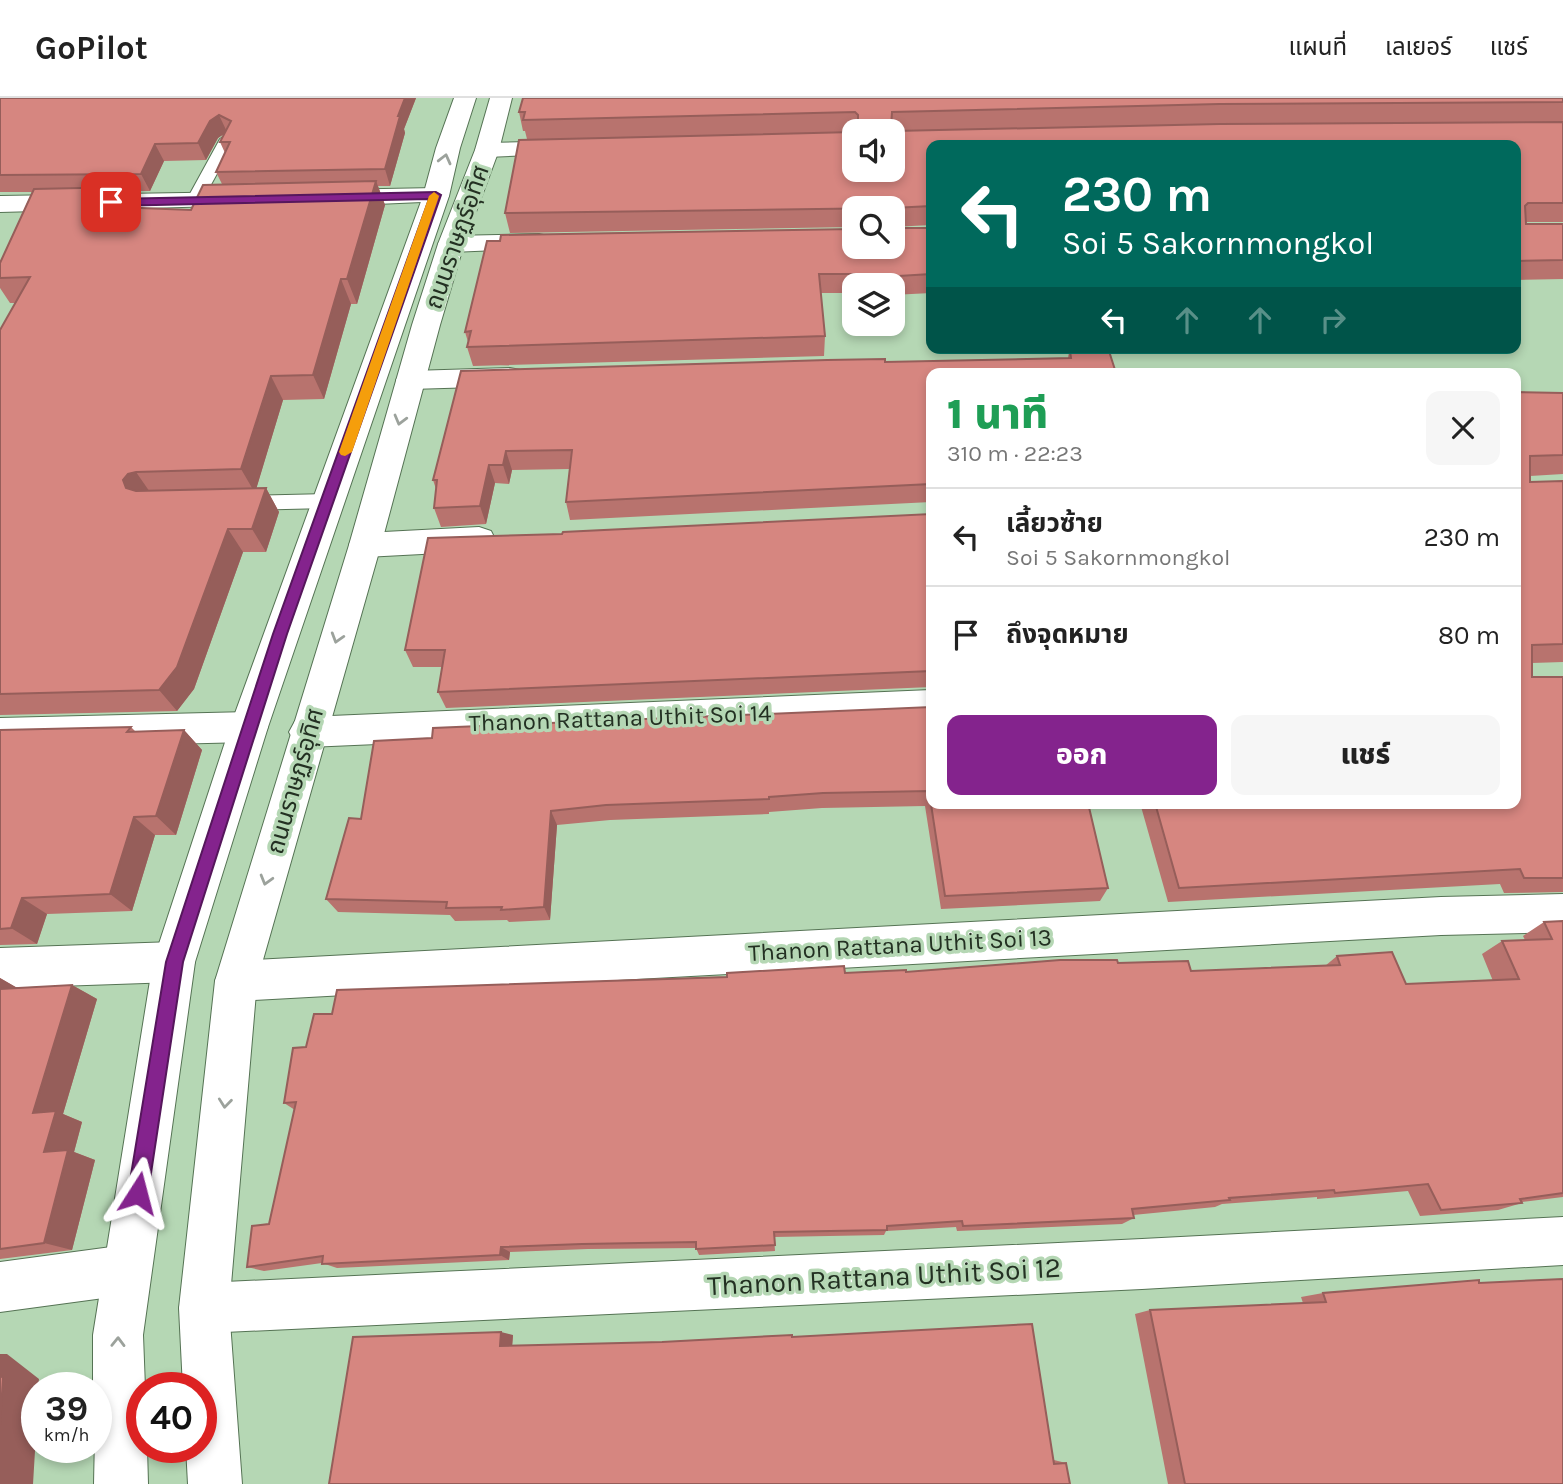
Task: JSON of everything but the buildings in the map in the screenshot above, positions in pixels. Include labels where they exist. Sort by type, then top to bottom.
[{"type":"street","name":"ถนนราษฏร์อุทิศ","points":[[215,1484],[204,1308],[236,981],[411,380],[409,323],[447,148],[465,98]]},
{"type":"street","name":"ถนนราษฏร์อุทิศ","points":[[121,1484],[118,1335],[174,962],[248,727],[328,501],[409,323],[450,244],[488,150],[501,98]]},
{"type":"street","points":[[488,150],[596,148]]},
{"type":"street","points":[[301,199],[436,195]]},
{"type":"street","points":[[0,204],[274,199]]},
{"type":"street","points":[[450,244],[562,242]]},
{"type":"street","points":[[411,380],[534,376]]},
{"type":"street","points":[[365,545],[503,538]]},
{"type":"street","name":"Thanon Rattana Uthit Soi 14","points":[[309,732],[926,705]]},
{"type":"street","points":[[0,733],[248,727]]},
{"type":"street","name":"Thanon Rattana Uthit Soi 13","points":[[236,981],[1427,917],[1563,913]]},
{"type":"street","points":[[0,968],[174,962]]},
{"type":"street","name":"Thanon Rattana Uthit Soi 12","points":[[204,1308],[1142,1264],[1563,1241]]},
{"type":"street","points":[[0,1287],[126,1270]]},
{"type":"lane","points":[[194,201],[228,139]]},
{"type":"lane","points":[[220,503],[328,501]]},
{"type":"slow traffic","points":[[345,452],[436,195],[434,196]]},
{"type":"route","points":[[111,202],[436,195],[248,727],[174,962],[138,1193]]}]
